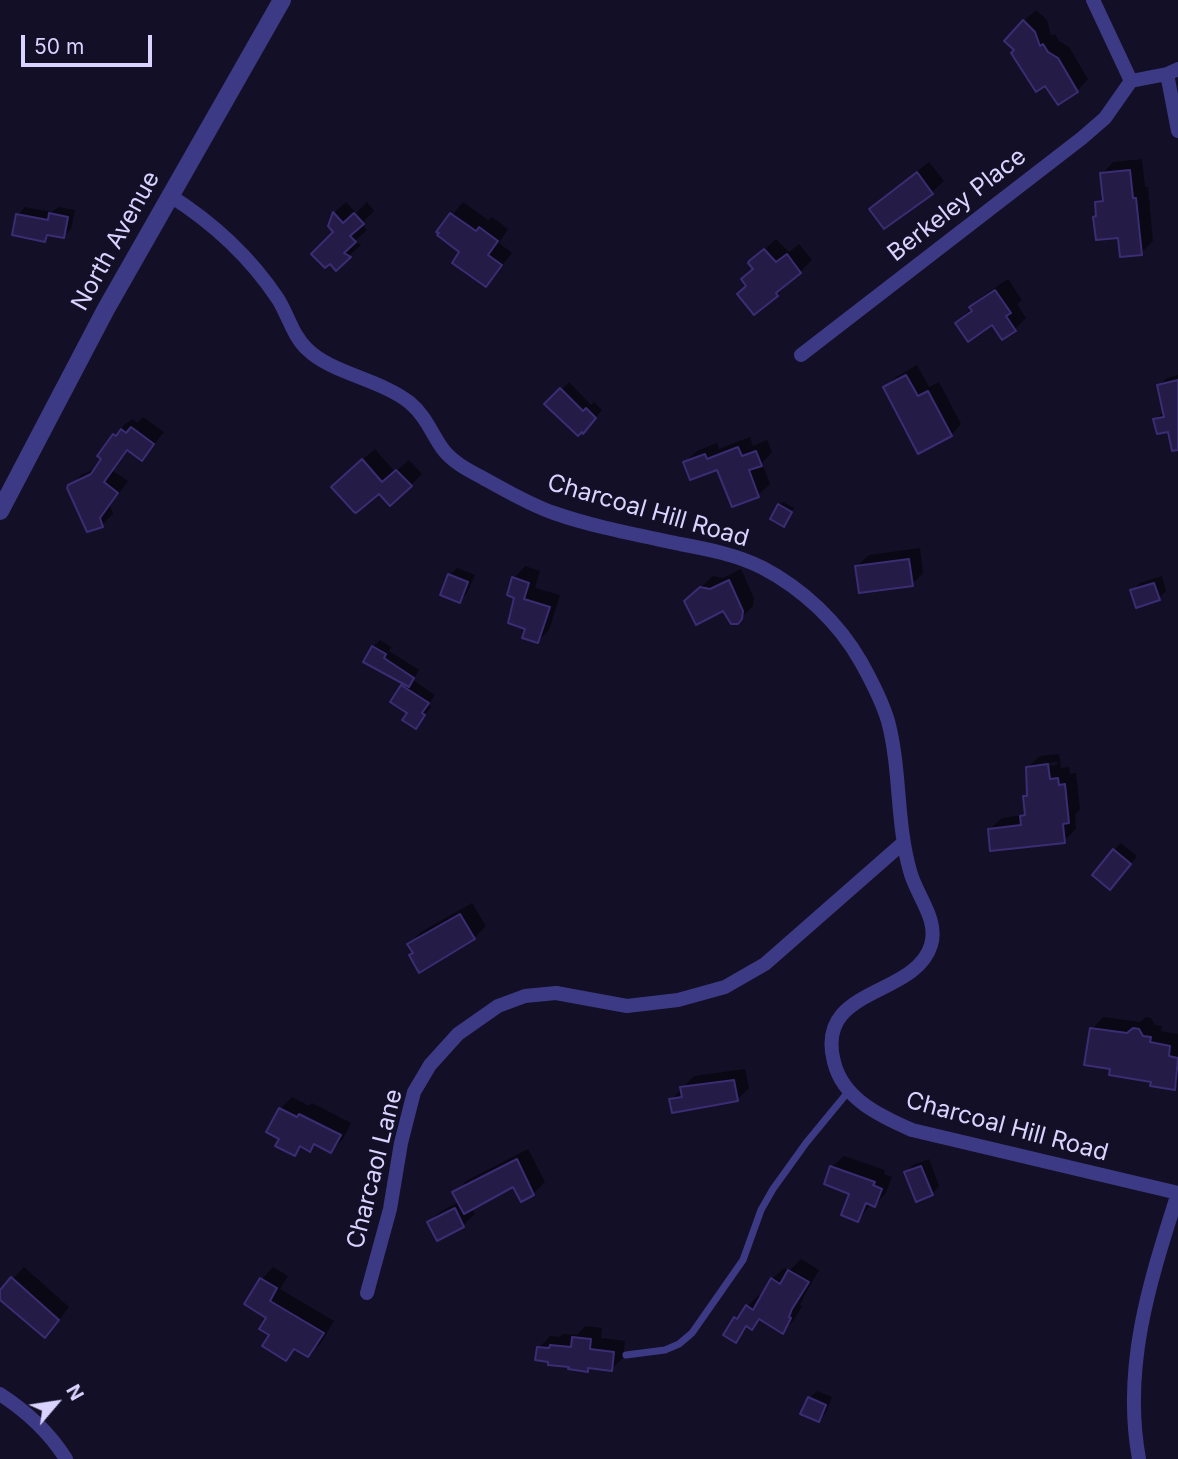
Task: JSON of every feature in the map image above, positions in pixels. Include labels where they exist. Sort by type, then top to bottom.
[{"type":"street","name":"North Avenue","points":[[0,511],[106,309],[282,0]]},
{"type":"street","points":[[1093,0],[1131,81],[1172,72],[1178,131]]},
{"type":"street","name":"Berkeley Place","points":[[801,355],[1082,138],[1105,118],[1131,81]]},
{"type":"street","name":"Charcoal Hill Road","points":[[169,195],[190,208],[249,261],[280,302],[298,339],[308,351],[326,362],[394,391],[411,403],[423,415],[443,449],[460,465],[552,513],[728,555],[762,567],[824,612],[860,660],[888,722],[903,843],[911,876],[932,926],[932,941],[927,956],[917,969],[855,1002],[837,1022],[832,1033],[832,1050],[840,1078],[848,1092],[885,1118],[912,1130],[1178,1193]]},
{"type":"street","name":"Charcaol Lane","points":[[367,1293],[390,1209],[401,1143],[414,1093],[430,1065],[458,1034],[498,1006],[524,996],[556,993],[627,1006],[678,1000],[725,986],[765,964],[903,843]]},
{"type":"street","points":[[1139,1459],[1134,1434],[1133,1378],[1142,1320],[1178,1193]]},
{"type":"street","points":[[0,1394],[30,1417],[58,1446],[66,1459]]},
{"type":"lane","points":[[626,1355],[665,1350],[679,1344],[692,1333],[743,1260],[761,1210],[773,1189],[848,1092]]},
{"type":"building","points":[[1023,20],[1035,32],[1040,46],[1043,44],[1048,52],[1058,58],[1078,92],[1058,105],[1045,86],[1036,92],[1011,53],[1014,50],[1004,41]]},
{"type":"building","points":[[1130,170],[1142,255],[1120,257],[1118,238],[1096,240],[1093,217],[1096,216],[1095,202],[1103,201],[1100,173]]},
{"type":"building","points":[[917,172],[933,194],[884,229],[869,209]]},
{"type":"building","points":[[333,212],[343,223],[354,213],[364,224],[350,236],[356,242],[344,253],[351,257],[336,271],[330,264],[325,268],[311,254],[333,232],[328,226]]},
{"type":"building","points":[[49,213],[68,217],[64,238],[47,235],[45,242],[12,235],[16,214],[48,220]]},
{"type":"building","points":[[450,213],[476,231],[479,227],[498,241],[488,255],[502,265],[486,287],[452,263],[459,252],[437,235],[439,233],[436,232]]},
{"type":"building","points":[[764,249],[776,262],[787,254],[801,273],[754,315],[737,294],[746,286],[741,279],[753,269],[749,261]]},
{"type":"building","points":[[995,290],[1011,313],[1006,316],[1016,331],[1002,340],[992,325],[968,342],[955,323],[972,311],[969,307]]},
{"type":"building","points":[[906,375],[918,396],[928,391],[952,436],[918,454],[883,387]]},
{"type":"building","points":[[1178,380],[1178,450],[1172,451],[1168,432],[1157,434],[1153,419],[1164,417],[1157,385]]},
{"type":"building","points":[[560,388],[583,411],[586,408],[596,418],[583,434],[582,432],[578,436],[544,404]]},
{"type":"building","points":[[131,427],[154,444],[142,461],[127,450],[104,482],[118,493],[100,518],[103,527],[87,532],[68,485],[91,474],[101,459],[97,456],[113,434],[116,436],[121,429],[126,433]]},
{"type":"building","points":[[738,447],[742,456],[756,451],[762,466],[749,470],[759,497],[732,507],[717,470],[690,480],[683,462],[705,454],[707,459]]},
{"type":"building","points":[[362,459],[382,482],[396,470],[412,486],[390,506],[379,494],[354,512],[331,487]]},
{"type":"building","points":[[778,504],[792,512],[784,527],[770,519]]},
{"type":"building","points":[[909,559],[913,586],[859,593],[855,566]]},
{"type":"building","points":[[448,574],[468,582],[460,603],[440,595]]},
{"type":"building","points":[[512,577],[529,583],[524,599],[550,607],[538,643],[522,638],[525,629],[508,623],[514,598],[507,595]]},
{"type":"building","points":[[729,580],[743,611],[742,619],[738,624],[731,624],[723,611],[696,625],[684,601],[700,587],[710,589]]},
{"type":"building","points":[[1154,583],[1160,600],[1136,608],[1130,590]]},
{"type":"building","points":[[372,646],[386,654],[384,658],[414,678],[409,687],[363,662]]},
{"type":"building","points":[[401,685],[429,703],[416,729],[402,720],[407,713],[390,702]]},
{"type":"building","points":[[1048,764],[1050,779],[1058,778],[1059,785],[1065,784],[1069,823],[1063,824],[1065,843],[990,851],[988,829],[1021,825],[1020,816],[1025,815],[1023,796],[1027,796],[1026,767]]},
{"type":"building","points":[[1113,849],[1131,864],[1110,890],[1092,875]]},
{"type":"building","points":[[460,914],[475,939],[419,973],[409,955],[413,953],[407,944]]},
{"type":"building","points":[[1090,1028],[1127,1033],[1133,1028],[1139,1029],[1143,1036],[1151,1037],[1150,1042],[1170,1046],[1169,1056],[1178,1058],[1175,1090],[1150,1086],[1151,1082],[1109,1075],[1110,1069],[1084,1065]]},
{"type":"building","points":[[734,1080],[738,1101],[672,1113],[669,1099],[682,1097],[680,1087]]},
{"type":"building","points":[[279,1108],[297,1117],[299,1114],[341,1135],[331,1153],[314,1144],[310,1152],[300,1146],[295,1156],[275,1146],[279,1139],[266,1132]]},
{"type":"building","points":[[517,1159],[534,1195],[521,1202],[513,1187],[464,1214],[452,1192]]},
{"type":"building","points":[[830,1166],[875,1182],[873,1185],[882,1189],[875,1207],[866,1203],[858,1222],[841,1215],[849,1194],[824,1184]]},
{"type":"building","points":[[921,1166],[933,1195],[916,1202],[904,1172]]},
{"type":"building","points":[[455,1208],[464,1227],[437,1241],[427,1222]]},
{"type":"building","points":[[788,1270],[809,1282],[792,1309],[791,1318],[783,1334],[759,1319],[752,1330],[746,1326],[736,1343],[723,1335],[734,1317],[737,1319],[746,1305],[753,1310],[771,1278],[780,1284]]},
{"type":"building","points":[[11,1277],[59,1320],[45,1338],[0,1300],[0,1290]]},
{"type":"building","points":[[260,1278],[277,1288],[270,1301],[324,1333],[308,1357],[294,1349],[286,1361],[262,1346],[269,1335],[259,1329],[266,1318],[244,1304]]},
{"type":"building","points":[[572,1337],[591,1339],[590,1349],[614,1352],[612,1371],[588,1368],[588,1372],[535,1360],[537,1347],[571,1347]]},
{"type":"building","points":[[808,1397],[826,1405],[819,1422],[800,1414]]}]
